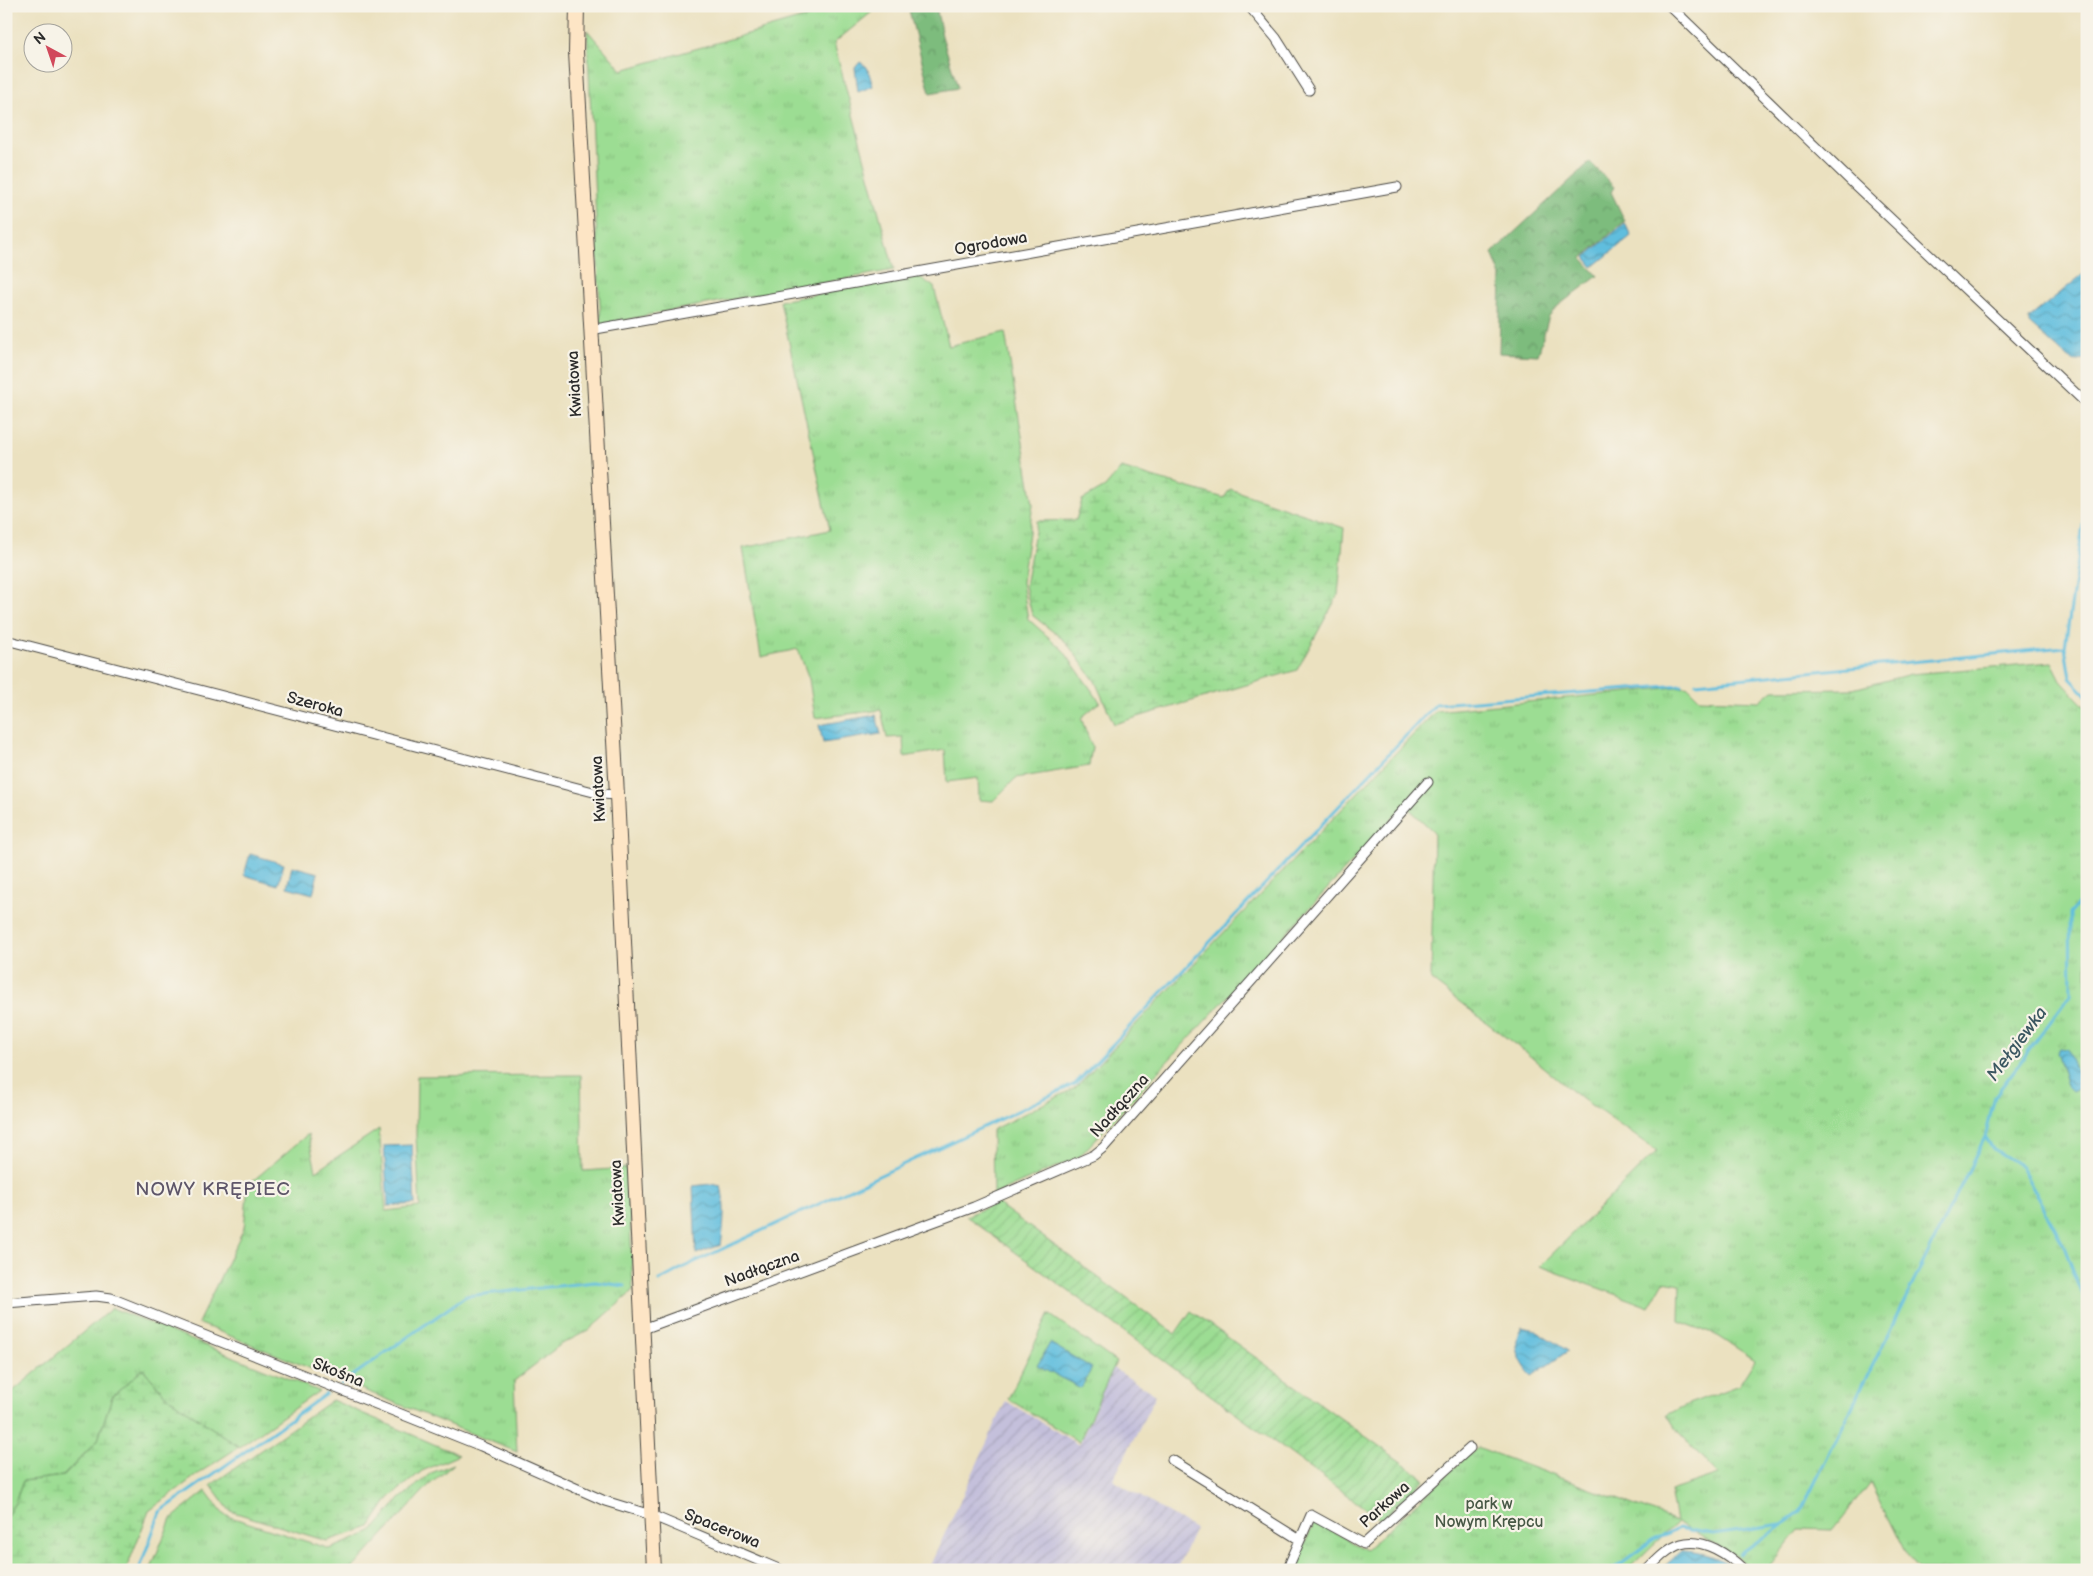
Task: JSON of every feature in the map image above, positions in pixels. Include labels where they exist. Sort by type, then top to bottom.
[{"type":"street","name":"Kwiatowa","points":[[577,6],[576,52],[617,795],[654,1570]]},
{"type":"street","points":[[1249,6],[1276,38],[1309,90]]},
{"type":"street","points":[[1670,6],[1848,178],[2087,404]]},
{"type":"street","name":"Ogrodowa","points":[[590,330],[1397,187]]},
{"type":"street","name":"Szeroka","points":[[6,640],[442,754],[600,794],[617,795]]},
{"type":"street","name":"Nadłączna","points":[[642,1329],[974,1207],[1094,1155],[1104,1147],[1428,782]]},
{"type":"street","name":"Skośna","points":[[6,1304],[96,1296],[111,1298],[480,1446],[605,1501],[651,1515]]},
{"type":"street","name":"Parkowa","points":[[1287,1570],[1311,1515],[1364,1544],[1470,1448]]},
{"type":"street","points":[[1172,1460],[1300,1540]]},
{"type":"street","name":"Spacerowa","points":[[651,1515],[781,1570]]},
{"type":"street","points":[[1647,1570],[1666,1552],[1682,1544],[1698,1543],[1727,1555],[1744,1570]]},
{"type":"shaded area","points":[[1113,1368],[1156,1395],[1113,1480],[1195,1529],[1176,1570],[928,1570],[1006,1401],[1079,1445]]},
{"type":"green space","points":[[845,6],[873,6],[873,11],[834,43],[894,270],[652,314],[601,326],[587,30],[622,70]]},
{"type":"green space","points":[[908,6],[936,6],[942,36],[958,88],[930,93]]},
{"type":"green space","points":[[1590,162],[1614,187],[1611,192],[1625,221],[1582,258],[1598,276],[1559,305],[1549,316],[1538,355],[1499,353],[1501,276],[1492,253]]},
{"type":"green space","points":[[917,275],[934,287],[949,346],[1005,332],[1033,504],[1022,582],[1028,619],[1063,650],[1100,702],[1081,718],[1092,747],[1089,766],[1016,778],[993,801],[979,800],[978,778],[947,782],[945,750],[904,757],[903,737],[887,738],[881,710],[815,718],[809,679],[798,649],[761,657],[743,548],[830,530],[780,301]]},
{"type":"green space","points":[[1121,468],[1224,498],[1230,489],[1344,528],[1338,595],[1297,670],[1114,724],[1095,681],[1066,642],[1032,615],[1025,586],[1037,521],[1076,520],[1082,500],[1105,487]]},
{"type":"green space","name":"park w Nowym Krępcu","points":[[2052,662],[2062,682],[2087,709],[2087,1570],[1920,1570],[1908,1557],[1871,1482],[1833,1530],[1799,1529],[1766,1570],[1754,1570],[1733,1554],[1677,1522],[1627,1570],[1293,1570],[1315,1521],[1366,1550],[1477,1447],[1676,1521],[1670,1491],[1718,1475],[1675,1428],[1667,1415],[1686,1405],[1739,1385],[1755,1360],[1718,1336],[1679,1321],[1680,1284],[1664,1281],[1649,1307],[1540,1266],[1657,1151],[1574,1093],[1525,1052],[1431,980],[1434,832],[1405,805],[1079,1157],[993,1195],[992,1130],[1075,1088],[1436,711],[1687,686],[1700,699],[1760,701],[1773,690],[1853,689],[1911,674]]},
{"type":"green space","points":[[581,1075],[583,1171],[628,1168],[633,1291],[589,1330],[560,1345],[514,1381],[517,1452],[198,1323],[244,1228],[248,1185],[308,1134],[316,1171],[379,1129],[386,1211],[420,1207],[416,1135],[417,1076]]},
{"type":"green space","points":[[997,1203],[1175,1334],[1191,1311],[1425,1479],[1381,1520],[966,1216]]},
{"type":"green space","points":[[112,1308],[319,1391],[239,1447],[166,1396],[143,1369],[112,1397],[98,1440],[63,1476],[23,1481],[15,1503],[6,1517],[6,1479],[10,1472],[6,1468],[6,1397]]},
{"type":"green space","points":[[1049,1314],[1116,1362],[1079,1442],[1008,1399]]},
{"type":"green space","points":[[143,1369],[166,1396],[239,1447],[202,1471],[149,1511],[126,1570],[6,1570],[6,1517],[15,1503],[23,1481],[64,1476],[98,1440],[112,1397]]},
{"type":"green space","points":[[332,1400],[459,1455],[422,1471],[389,1498],[370,1527],[327,1541],[230,1511],[211,1485]]},
{"type":"green space","points":[[454,1464],[428,1486],[351,1570],[150,1570],[171,1519],[206,1491],[224,1515],[330,1549],[372,1532],[400,1499],[431,1473]]},
{"type":"water","points":[[860,62],[867,67],[873,86],[858,92],[855,68]]},
{"type":"water","points":[[1625,223],[1631,236],[1593,267],[1585,257]]},
{"type":"water","points":[[2087,271],[2087,358],[2075,362],[2029,323],[2029,318]]},
{"type":"water","points":[[876,715],[881,734],[823,743],[819,725]]},
{"type":"water","points":[[250,854],[284,864],[278,885],[244,875]]},
{"type":"water","points":[[292,866],[318,873],[313,894],[287,887]]},
{"type":"water","points":[[2060,1048],[2067,1049],[2081,1083],[2081,1088],[2073,1092],[2067,1086],[2057,1052]]},
{"type":"water","points":[[412,1145],[415,1204],[388,1206],[384,1146]]},
{"type":"water","points":[[711,1184],[721,1186],[723,1193],[724,1216],[721,1245],[696,1254],[693,1186]]},
{"type":"water","points":[[1522,1327],[1535,1330],[1568,1351],[1532,1376],[1524,1366],[1518,1353],[1517,1339]]},
{"type":"water","points":[[1050,1343],[1092,1368],[1081,1388],[1037,1366]]},
{"type":"water","points":[[1682,1551],[1696,1552],[1717,1558],[1735,1570],[1660,1570]]},
{"type":"waterway","name":"Mełgiewka","points":[[2087,499],[2065,647],[2070,678],[2087,696]]},
{"type":"waterway","points":[[1696,683],[2065,647]]},
{"type":"waterway","points":[[659,1281],[684,1267],[1075,1084],[1436,704],[1682,685]]},
{"type":"waterway","name":"Mełgiewka","points":[[2087,894],[2070,914],[2071,994],[1995,1096],[1985,1137],[1992,1148],[2021,1166],[2063,1244],[2087,1306]]},
{"type":"waterway","points":[[1740,1555],[1801,1511],[1985,1137]]},
{"type":"waterway","points":[[341,1384],[466,1296],[595,1282],[625,1286]]},
{"type":"waterway","points":[[139,1570],[160,1512],[326,1394]]},
{"type":"waterway","points":[[1612,1570],[1655,1538],[1667,1535],[1678,1528],[1713,1534],[1782,1524]]},
{"type":"district","name":"NOWY KRĘPIEC","points":[[213,1189]]}]
